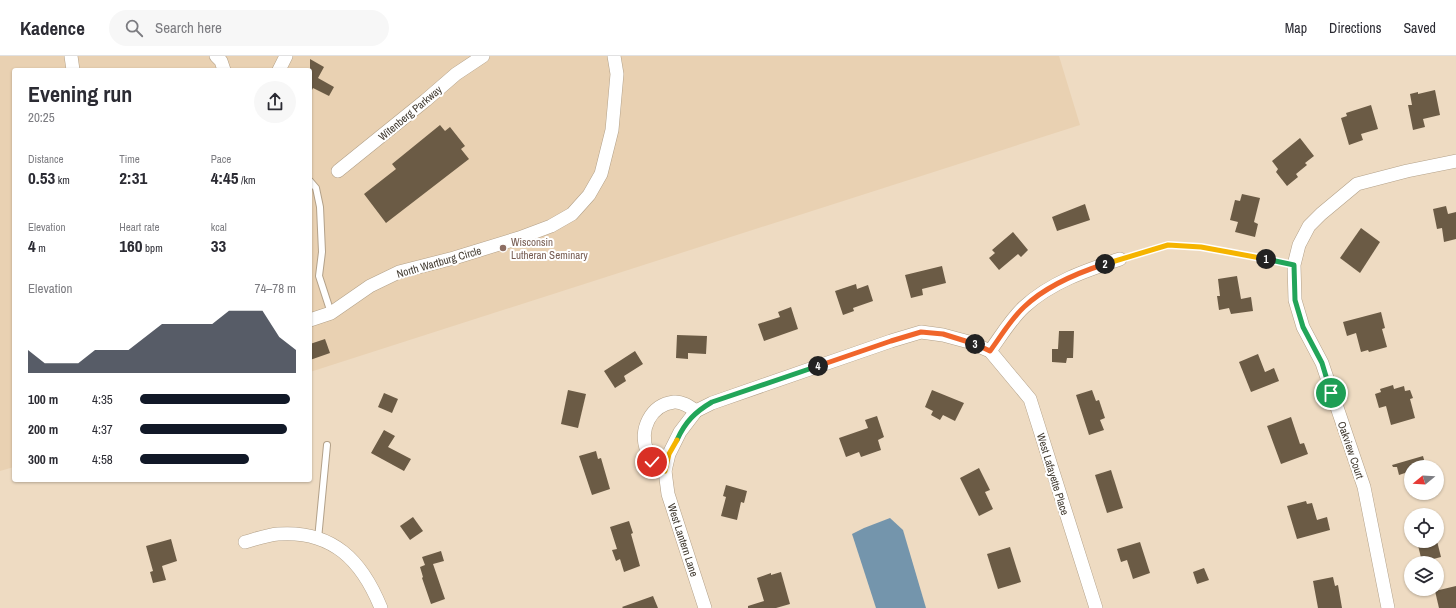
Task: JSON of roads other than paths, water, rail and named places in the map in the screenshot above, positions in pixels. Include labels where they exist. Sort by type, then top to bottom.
[{"type":"street","points":[[71,56],[73,68]]},
{"type":"street","points":[[216,56],[221,61],[223,68]]},
{"type":"street","points":[[280,68],[286,56]]},
{"type":"street","name":"Witenberg Parkway","points":[[338,171],[456,74],[483,56]]},
{"type":"street","name":"North Wartburg Circle","points":[[312,319],[331,313],[370,286],[399,272],[454,258],[519,238],[551,226],[572,214],[589,195],[601,174],[612,130],[617,74],[614,56]]},
{"type":"street","name":"Oakview Court","points":[[1388,608],[1364,487],[1322,363],[1303,327],[1295,300],[1294,265],[1299,245],[1309,226],[1357,184],[1393,174],[1456,161]]},
{"type":"street","points":[[990,351],[1023,307],[1038,295],[1083,271],[1120,259]]},
{"type":"street","name":"West Lantern Lane","points":[[705,608],[668,494],[665,471],[669,454],[680,432],[696,411],[712,402],[921,332],[943,334],[969,342],[990,351]]},
{"type":"street","name":"West Lafayette Place","points":[[990,351],[1030,399],[1096,608]]},
{"type":"street","points":[[665,471],[652,462],[644,442],[644,431],[648,420],[654,412],[663,405],[675,401],[687,404],[696,411]]},
{"type":"street","points":[[245,542],[276,534],[294,534],[318,539],[336,546],[355,562],[368,580],[381,608]]},
{"type":"lane","points":[[312,183],[316,188],[320,207],[322,252],[318,276],[331,313]]},
{"type":"lane","points":[[318,539],[327,445]]},
{"type":"water","points":[[890,518],[903,530],[926,608],[876,608],[852,534]]},
{"type":"place","name":"Wisconsin Lutheran Seminary","points":[[503,248]]}]
